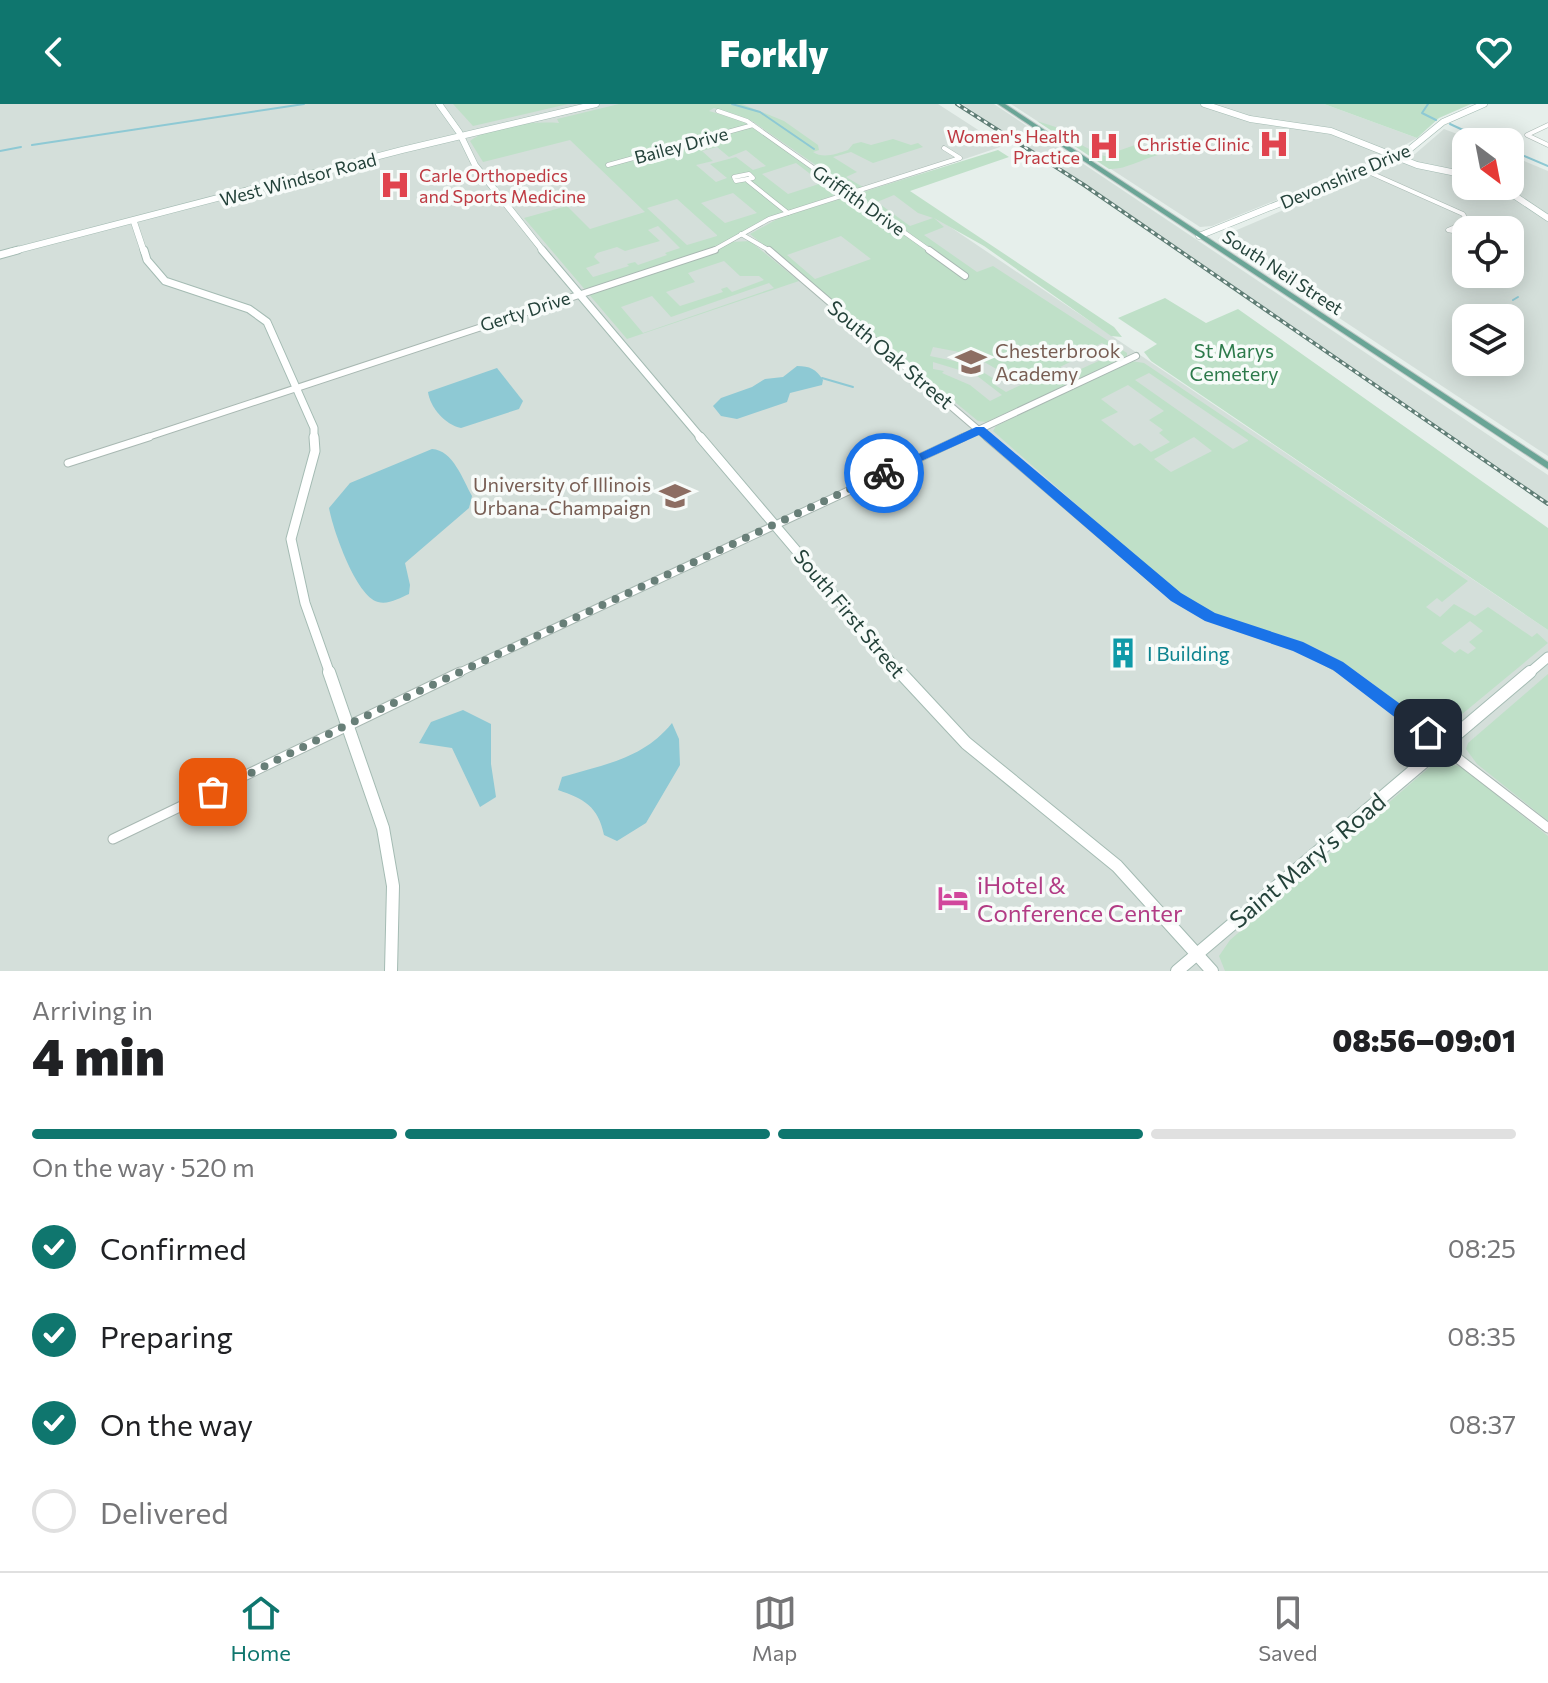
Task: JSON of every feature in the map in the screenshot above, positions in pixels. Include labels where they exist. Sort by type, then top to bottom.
[{"type":"main road","name":"South Neil Street","points":[[1005,105],[1548,466]]},
{"type":"street","name":"South First Street","points":[[439,104],[502,203],[943,720],[989,762],[1063,819],[1117,866],[1212,971]]},
{"type":"street","name":"West Windsor Road","points":[[0,255],[596,104]]},
{"type":"street","points":[[1204,104],[1250,119],[1331,131],[1426,168],[1452,173]]},
{"type":"street","name":"Devonshire Drive","points":[[1199,236],[1396,157],[1412,149],[1446,120],[1484,104]]},
{"type":"street","name":"Griffith Drive","points":[[718,111],[753,125],[965,276]]},
{"type":"street","name":"Bailey Drive","points":[[608,165],[753,125]]},
{"type":"street","points":[[1548,125],[1527,135],[1548,145]]},
{"type":"street","name":"Gerty Drive","points":[[68,463],[714,251],[758,224],[960,158],[944,148]]},
{"type":"street","points":[[1364,170],[1464,216]]},
{"type":"street","points":[[748,181],[788,213]]},
{"type":"street","points":[[1521,200],[1548,218]]},
{"type":"street","points":[[134,222],[147,260],[165,281],[249,309],[267,322],[314,428],[315,451],[291,539],[305,603],[383,828],[393,886],[391,971]]},
{"type":"street","name":"South Oak Street","points":[[741,234],[762,244],[1176,597],[1210,617],[1298,646],[1338,666],[1548,828]]},
{"type":"street","points":[[113,839],[347,725],[1136,356]]},
{"type":"street","name":"Saint Mary's Road","points":[[1177,971],[1548,657]]},
{"type":"shaded area","name":"University of Illinois Urbana-Champaign","points":[[0,104],[938,104],[1003,146],[888,185],[1548,630],[1548,971],[0,971]]},
{"type":"shaded area","points":[[962,104],[994,104],[1548,475],[1548,505]]},
{"type":"shaded area","points":[[1011,104],[1324,104],[1417,138],[1386,156],[1212,226],[1200,227]]},
{"type":"shaded area","points":[[1444,129],[1452,132],[1452,200],[1524,200],[1524,161],[1548,171],[1548,456],[1218,238],[1415,154]]},
{"type":"green space","points":[[453,104],[568,104],[473,126]]},
{"type":"green space","points":[[619,104],[742,104],[784,121],[818,145],[819,150],[813,152],[821,155],[843,152],[861,142],[871,145],[893,139],[911,145],[918,143],[923,147],[873,163],[851,152],[833,157],[857,172],[846,177],[863,187],[852,190],[752,121],[714,108],[709,111],[743,121],[844,192],[762,220],[732,240],[750,241],[799,281],[627,339],[524,218],[567,206],[590,229],[645,212],[570,140],[483,162],[470,141],[489,131],[525,124],[559,123],[557,119]],"holes":[[[717,147],[729,157],[746,150],[766,166],[753,170],[736,157],[710,164],[727,178],[716,182],[696,165],[713,161],[702,151]],[[796,163],[822,183],[788,194],[762,174]],[[733,193],[757,213],[725,223],[701,203]],[[677,199],[717,235],[687,245],[647,208]],[[658,226],[680,248],[638,265],[635,262],[627,264],[629,266],[593,277],[586,268],[600,263],[594,257],[597,253],[617,247],[625,251],[660,241],[648,230]],[[724,261],[740,276],[759,276],[764,280],[732,292],[727,287],[721,289],[723,292],[680,306],[666,292],[695,282],[688,273]],[[769,283],[774,288],[643,333],[621,307],[652,296],[671,317]]]},
{"type":"green space","points":[[1324,104],[1471,104],[1439,118],[1417,138]]},
{"type":"green space","points":[[1037,121],[1068,131],[1065,135],[1109,157],[1115,157],[1115,152],[1135,145],[1158,155],[1109,169]]},
{"type":"green space","points":[[998,150],[1009,157],[910,191],[1114,327],[1122,337],[1111,336],[984,246],[934,218],[944,227],[924,235],[977,272],[993,266],[1127,353],[1127,358],[986,422],[978,421],[750,234],[779,218]],"holes":[[[894,195],[918,213],[933,218],[910,226],[877,202]],[[841,236],[871,259],[815,279],[787,255]],[[1102,343],[1116,353],[1070,374],[1060,367],[1072,361],[1069,358]],[[933,347],[980,356],[979,359],[1012,378],[1018,375],[1027,382],[1006,392],[995,385],[999,382],[973,366],[963,366],[964,363],[930,356]],[[933,362],[976,375],[1002,395],[990,401],[970,385],[942,373],[944,371],[933,369]]]},
{"type":"green space","name":"St Marys Cemetery","points":[[1165,298],[1206,323],[1238,309],[1548,528],[1548,630],[1151,361],[1144,352],[1157,344],[1118,318]]},
{"type":"green space","points":[[1131,361],[1144,363],[1468,581],[1442,602],[1437,598],[1426,607],[1440,617],[1454,604],[1475,616],[1488,607],[1532,637],[1537,633],[1548,643],[1444,729],[1427,726],[1360,674],[1331,656],[1303,643],[1211,612],[1169,586],[993,431],[996,426]],"holes":[[[1149,373],[1248,441],[1233,449],[1135,380]],[[1128,385],[1164,411],[1149,420],[1163,430],[1159,433],[1170,442],[1151,452],[1140,443],[1134,446],[1101,420],[1118,412],[1101,399]],[[1194,437],[1212,451],[1171,472],[1154,459]],[[1470,621],[1483,631],[1469,642],[1476,648],[1468,654],[1460,649],[1455,653],[1441,643]]]},
{"type":"green space","points":[[1548,674],[1548,821],[1477,764],[1466,749],[1468,743]]},
{"type":"green space","points":[[1439,759],[1463,768],[1548,836],[1548,971],[1225,971],[1219,956],[1230,940]]},
{"type":"water","points":[[797,366],[815,371],[823,380],[822,385],[790,393],[787,402],[737,419],[721,416],[713,406],[721,398],[765,379],[783,377]]},
{"type":"water","points":[[497,368],[523,401],[519,409],[461,428],[449,423],[435,409],[428,392]]},
{"type":"water","points":[[432,449],[452,460],[472,496],[469,508],[405,563],[409,594],[390,602],[378,602],[362,588],[354,575],[340,546],[329,508],[350,483]]},
{"type":"water","points":[[463,710],[491,724],[491,764],[496,797],[480,807],[452,748],[419,743],[431,722]]},
{"type":"water","points":[[672,723],[679,739],[680,765],[646,823],[617,841],[604,835],[594,810],[558,790],[562,777],[622,759],[649,745]]},
{"type":"waterway","points":[[32,145],[304,104]]},
{"type":"waterway","points":[[732,104],[760,112],[814,149]]},
{"type":"waterway","points":[[1428,104],[1422,113],[1436,120]]},
{"type":"waterway","points":[[1450,124],[1459,128]]},
{"type":"waterway","points":[[0,151],[21,147]]},
{"type":"waterway","points":[[1524,156],[1548,166]]},
{"type":"waterway","points":[[1513,300],[1518,297]]},
{"type":"waterway","points":[[822,378],[853,387]]},
{"type":"railway","points":[[957,104],[1084,185],[1548,504]]},
{"type":"way so far","points":[[213,792],[347,725],[884,473]]},
{"type":"place","name":"Christie Clinic","points":[[1274,144]]},
{"type":"place","name":"Women's Health Practice","points":[[1104,146]]},
{"type":"place","name":"Carle Orthopedics and Sports Medicine","points":[[395,185]]},
{"type":"place","name":"Chesterbrook Academy","points":[[971,362]]},
{"type":"place","name":"University of Illinois Urbana-Champaign","points":[[675,496]]},
{"type":"place","name":"I Building","points":[[1123,653]]},
{"type":"place","name":"iHotel & Conference Center","points":[[953,898]]},
{"type":"route","points":[[884,473],[980,429],[1176,597],[1210,617],[1298,646],[1338,666],[1428,733]]}]
